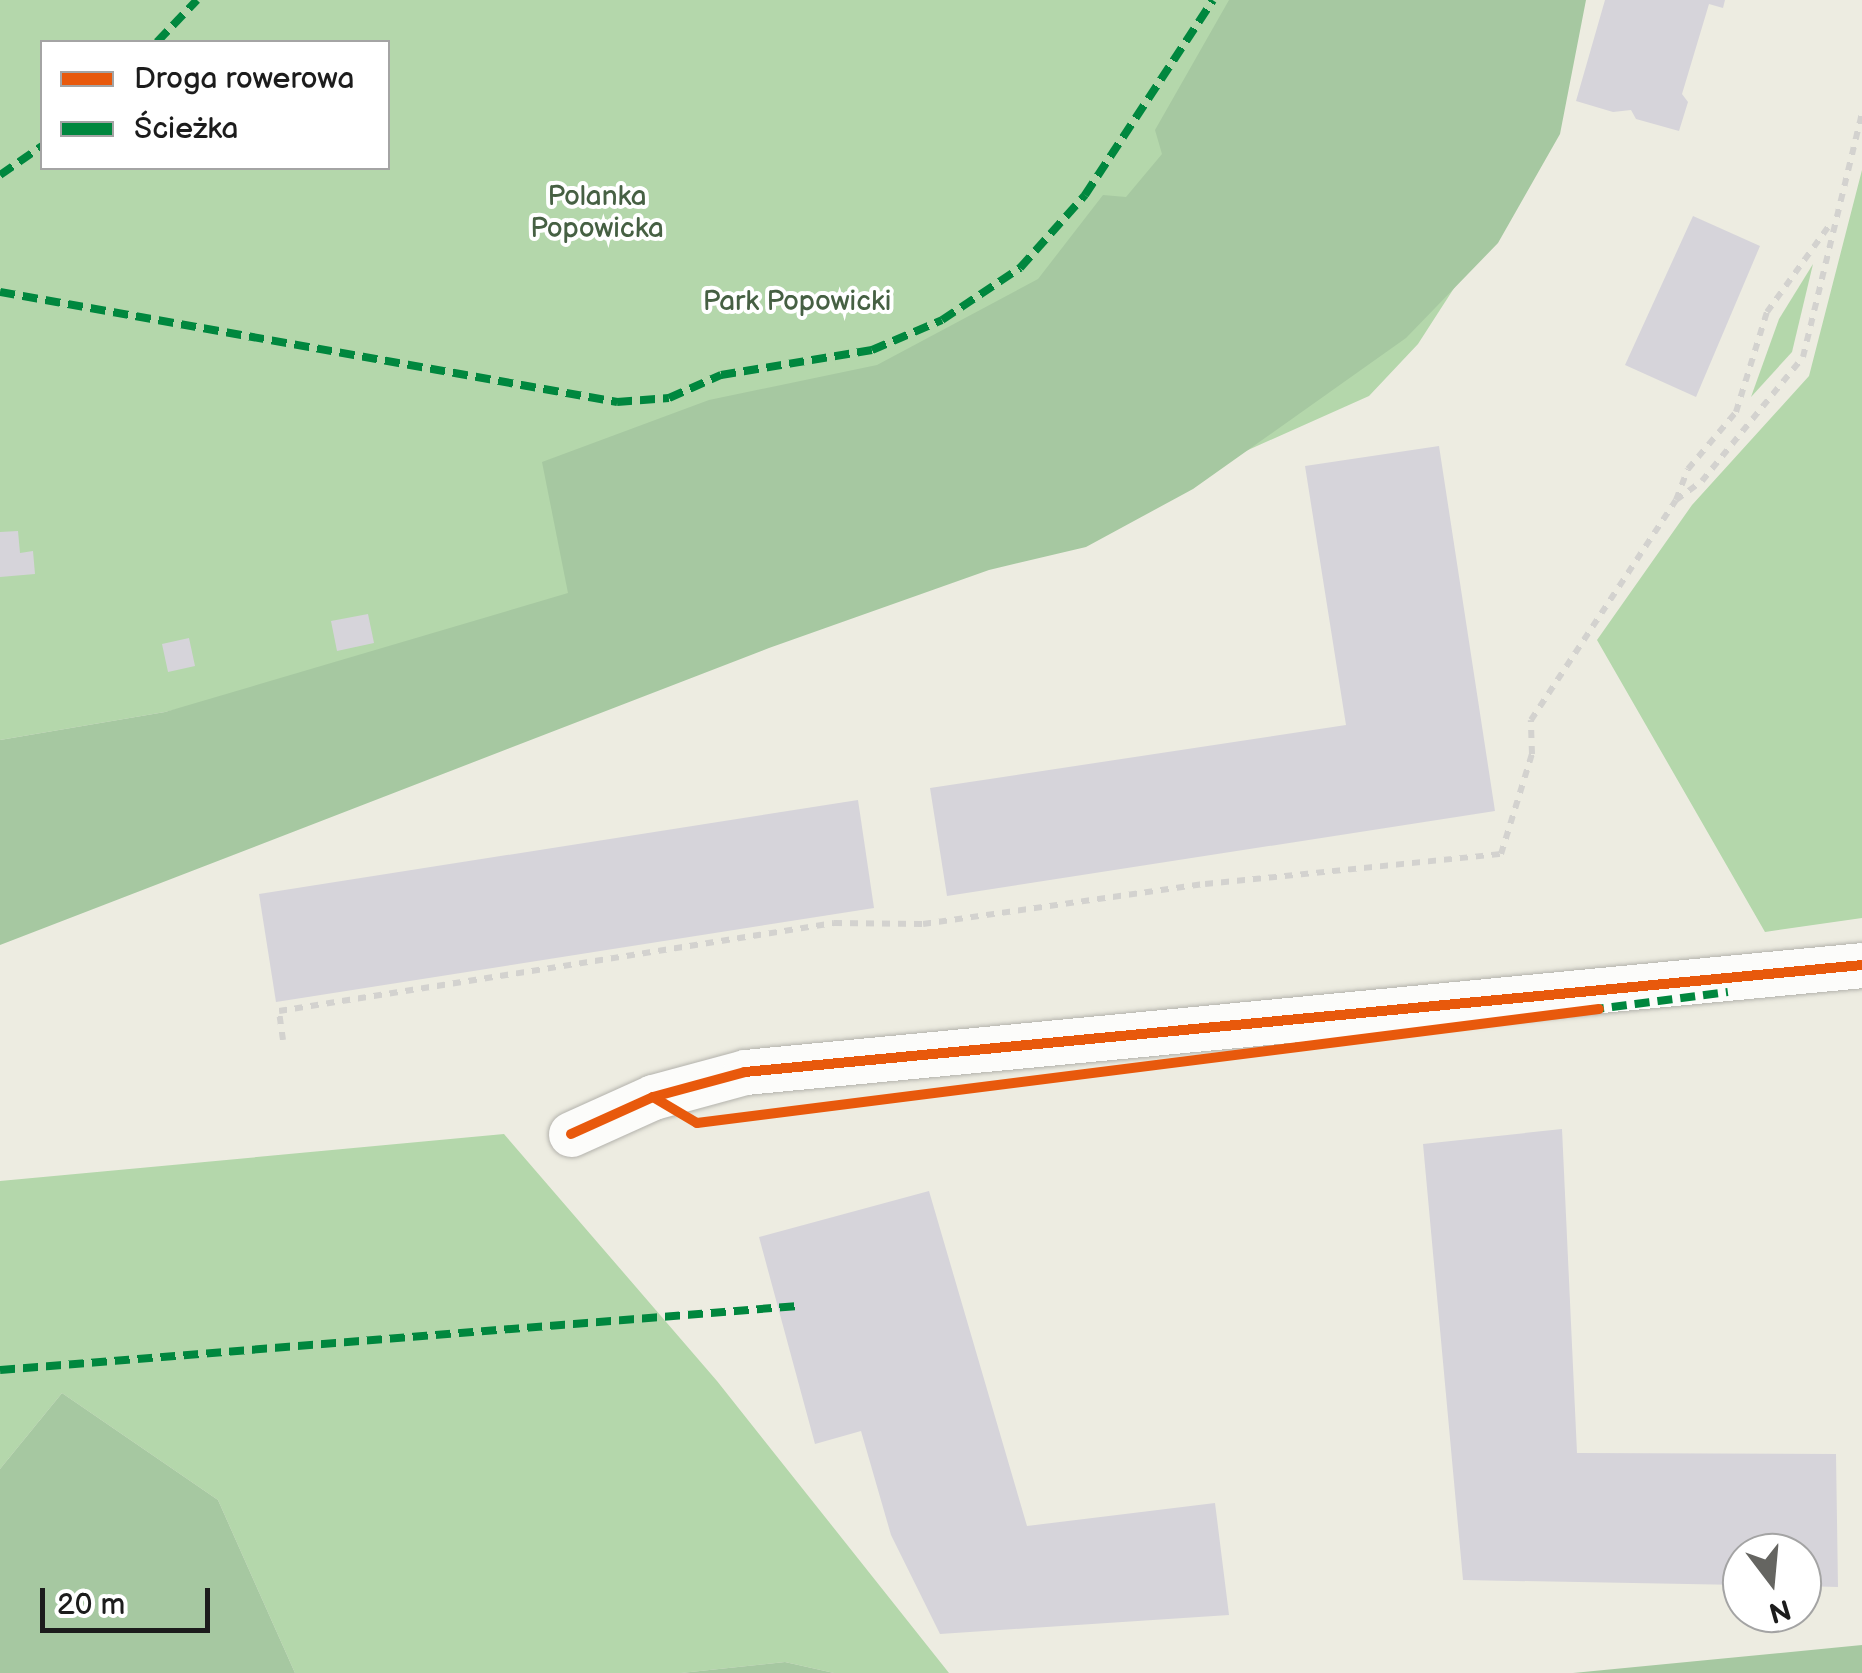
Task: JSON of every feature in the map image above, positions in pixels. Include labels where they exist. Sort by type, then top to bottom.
[{"type":"street","points":[[571,1134],[653,1096],[744,1072],[1862,965]]},
{"type":"path","points":[[1676,500],[1702,482],[1803,357],[1862,114]]},
{"type":"path","points":[[283,1040],[279,1011],[834,924],[923,924],[1205,884],[1500,854],[1532,754],[1531,720],[1676,500],[1688,469],[1736,412],[1767,312],[1834,218]]},
{"type":"green space","name":"Park Popowicki","points":[[0,0],[1573,0],[1487,237],[1418,344],[1369,396],[1210,467],[165,712],[0,740]]},
{"type":"green space","points":[[1229,0],[1586,0],[1560,134],[1498,243],[1406,338],[1193,489],[1086,547],[989,570],[769,648],[0,945],[0,740],[165,712],[568,593],[542,462],[709,400],[877,365],[1038,279],[1103,195],[1126,197],[1162,154],[1155,130]]},
{"type":"green space","points":[[1862,170],[1862,918],[1765,932],[1597,640],[1692,505],[1809,376]]},
{"type":"green space","points":[[1813,264],[1792,352],[1751,397],[1779,319]]},
{"type":"green space","points":[[504,1134],[717,1381],[949,1673],[834,1673],[785,1662],[681,1673],[295,1673],[218,1500],[62,1393],[0,1469],[0,1181]]},
{"type":"green space","points":[[62,1393],[218,1500],[295,1673],[0,1673],[0,1469]]},
{"type":"green space","points":[[1862,1645],[1862,1673],[1573,1673]]},
{"type":"green space","points":[[785,1662],[834,1673],[681,1673]]},
{"type":"building","points":[[1605,0],[1725,0],[1723,8],[1709,4],[1682,94],[1688,102],[1679,131],[1636,119],[1631,110],[1613,112],[1576,101]]},
{"type":"building","points":[[1693,216],[1760,246],[1696,397],[1625,365]]},
{"type":"building","points":[[1439,446],[1495,811],[947,896],[930,788],[1346,725],[1305,466]]},
{"type":"building","points":[[18,531],[20,553],[33,551],[35,574],[0,577],[0,532]]},
{"type":"building","points":[[368,614],[374,643],[337,651],[331,621]]},
{"type":"building","points":[[189,638],[195,666],[168,672],[162,644]]},
{"type":"building","points":[[858,800],[874,908],[276,1002],[259,894]]},
{"type":"building","points":[[1562,1129],[1577,1453],[1836,1454],[1838,1587],[1822,1587],[1822,1533],[1722,1533],[1722,1585],[1463,1580],[1423,1144]]},
{"type":"building","points":[[929,1191],[1027,1526],[1215,1503],[1229,1615],[940,1634],[891,1535],[861,1431],[815,1444],[759,1237]]},
{"type":"marked path","points":[[159,40],[197,0]]},
{"type":"marked path","points":[[0,292],[617,402],[669,398],[721,375],[872,350],[942,320],[1020,268],[1085,195],[1213,0]]},
{"type":"marked path","points":[[0,175],[40,147]]},
{"type":"marked path","points":[[1589,1010],[1728,992]]},
{"type":"marked path","points":[[0,1370],[798,1306]]},
{"type":"cycle path","points":[[571,1134],[653,1097],[745,1072],[1862,965]]},
{"type":"cycle path","points":[[653,1097],[697,1123],[1599,1009]]},
{"type":"park label","name":"Polanka Popowicka","points":[[597,213]]}]
